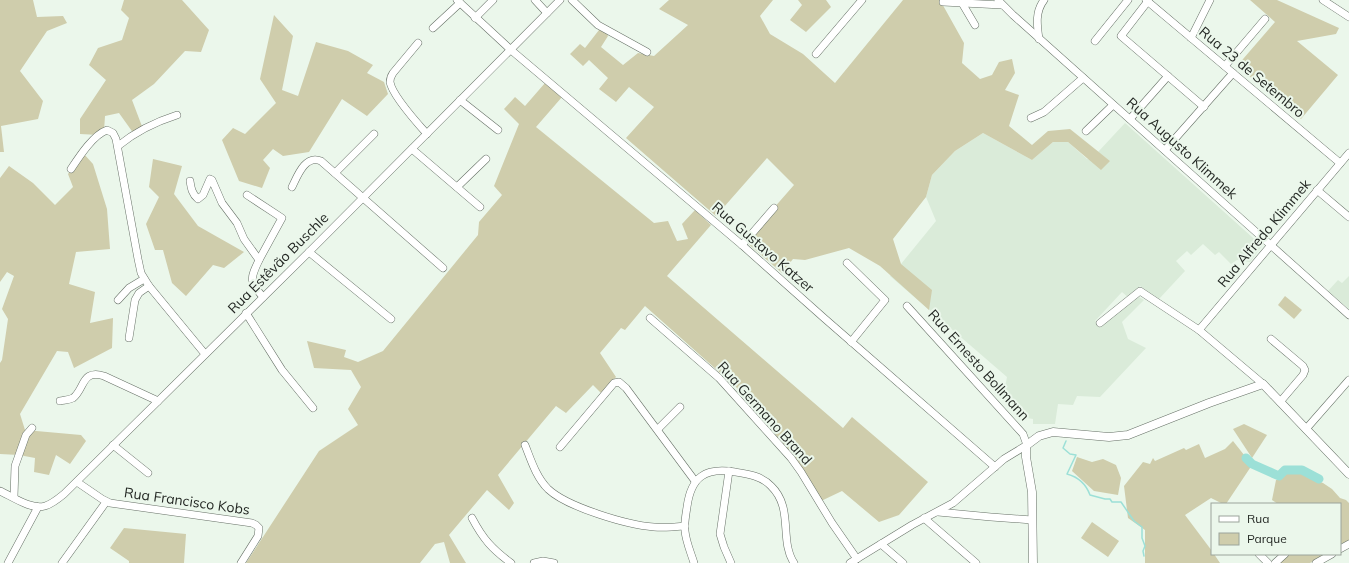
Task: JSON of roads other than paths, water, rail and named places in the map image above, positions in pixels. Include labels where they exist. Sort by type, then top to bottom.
[{"type":"main road","points":[[1033,563],[1032,492],[1026,457],[1027,445],[1039,436],[1053,432],[1109,437],[1128,435],[1209,403],[1264,384],[1349,474]]},
{"type":"street","points":[[476,18],[493,0]]},
{"type":"street","points":[[535,0],[547,13]]},
{"type":"street","name":"Rua Estêvão Buschle","points":[[38,507],[52,503],[77,482],[560,0]]},
{"type":"street","points":[[572,0],[598,25],[647,52]]},
{"type":"street","points":[[816,54],[862,0]]},
{"type":"street","points":[[1040,39],[1037,16],[1040,6],[1044,0]]},
{"type":"street","points":[[1095,41],[1128,0]]},
{"type":"street","points":[[1191,38],[1210,0]]},
{"type":"street","points":[[1323,0],[1349,17]]},
{"type":"street","points":[[433,28],[458,1]]},
{"type":"street","name":"Rua Gustavo Katzer","points":[[458,1],[511,50],[742,245],[995,467]]},
{"type":"street","points":[[1147,1],[1121,36],[1204,107]]},
{"type":"street","name":"Rua 23 de Setembro","points":[[1147,1],[1340,163]]},
{"type":"street","points":[[943,2],[1000,2]]},
{"type":"street","points":[[962,2],[975,25]]},
{"type":"street","name":"Rua Augusto Klimmek","points":[[1000,2],[1349,315]]},
{"type":"street","points":[[1225,66],[1265,19]]},
{"type":"street","points":[[418,43],[393,73],[390,83],[404,107],[427,134]]},
{"type":"street","points":[[1166,150],[1233,73]]},
{"type":"street","points":[[1130,119],[1168,76]]},
{"type":"street","points":[[1031,118],[1044,112],[1083,78]]},
{"type":"street","points":[[460,100],[498,130]]},
{"type":"street","points":[[1086,131],[1113,104]]},
{"type":"street","points":[[118,146],[139,132],[176,115]]},
{"type":"street","points":[[71,169],[96,138],[104,131],[107,130],[113,133],[118,146],[138,259],[144,279],[205,354]]},
{"type":"street","points":[[335,174],[374,134]]},
{"type":"street","points":[[412,149],[480,207]]},
{"type":"street","name":"Rua Alfredo Klimmek","points":[[1199,330],[1349,153]]},
{"type":"street","points":[[457,187],[486,159]]},
{"type":"street","points":[[292,187],[304,166],[314,160],[321,161],[362,199],[444,268]]},
{"type":"street","points":[[190,181],[195,196],[198,199],[203,194],[211,179],[222,203],[237,223],[244,239],[259,260]]},
{"type":"street","points":[[1317,190],[1349,217]]},
{"type":"street","points":[[247,196],[282,218],[253,273],[252,281],[255,288],[263,297]]},
{"type":"street","points":[[742,245],[774,208]]},
{"type":"street","points":[[309,252],[391,319]]},
{"type":"street","points":[[847,262],[885,300],[851,342]]},
{"type":"street","points":[[118,300],[128,288],[144,279]]},
{"type":"street","points":[[129,338],[135,300],[139,293],[149,286]]},
{"type":"street","points":[[1100,322],[1140,291],[1199,330],[1264,384]]},
{"type":"street","name":"Rua Ernesto Bollmann","points":[[907,306],[1023,434],[1027,445]]},
{"type":"street","points":[[246,313],[282,370],[313,408]]},
{"type":"street","name":"Rua Germano Brand","points":[[650,318],[719,378],[784,450],[801,472],[832,523],[857,559]]},
{"type":"street","points":[[1271,339],[1303,366],[1305,370],[1304,375],[1280,402]]},
{"type":"street","points":[[60,401],[69,400],[74,397],[85,379],[97,375],[104,376],[158,401]]},
{"type":"street","points":[[1306,429],[1349,380]]},
{"type":"street","points":[[560,447],[616,382],[621,383],[658,429],[696,481]]},
{"type":"street","points":[[658,429],[680,407]]},
{"type":"street","points":[[14,497],[16,466],[26,435],[32,428]]},
{"type":"street","points":[[525,445],[533,466],[542,482],[552,493],[566,501],[593,512],[635,524],[653,527],[685,526]]},
{"type":"street","points":[[850,563],[924,518],[938,512],[960,497],[1011,454],[1027,445]]},
{"type":"street","points":[[113,446],[148,473]]},
{"type":"street","points":[[694,563],[687,542],[685,526],[688,499],[692,487],[696,481],[712,471],[729,471],[750,475],[770,484],[776,492],[784,509],[789,549],[794,563]]},
{"type":"street","points":[[729,471],[720,534],[731,563]]},
{"type":"street","name":"Rua Francisco Kobs","points":[[77,482],[106,502],[252,523],[259,528],[259,532],[241,563]]},
{"type":"street","points":[[0,491],[38,507],[8,563]]},
{"type":"street","points":[[62,563],[106,502]]},
{"type":"street","points":[[938,512],[991,518],[1032,520]]},
{"type":"street","points":[[472,518],[485,541],[510,563]]},
{"type":"street","points":[[924,518],[976,563]]},
{"type":"street","points":[[881,544],[903,563]]},
{"type":"street","points":[[1260,555],[1268,563]]},
{"type":"street","points":[[1275,563],[1284,555]]},
{"type":"street","points":[[1316,563],[1330,555]]},
{"type":"street","points":[[534,563],[542,561],[554,563]]},
{"type":"waterway","points":[[1066,441],[1063,448],[1070,454],[1076,455],[1067,474],[1075,477],[1081,482],[1090,495],[1110,499],[1112,502],[1121,502],[1134,521],[1142,527],[1142,538],[1145,546],[1143,551],[1144,556]]},
{"type":"waterway","points":[[1246,458],[1252,464],[1279,476],[1285,470],[1302,470],[1319,479]]}]
